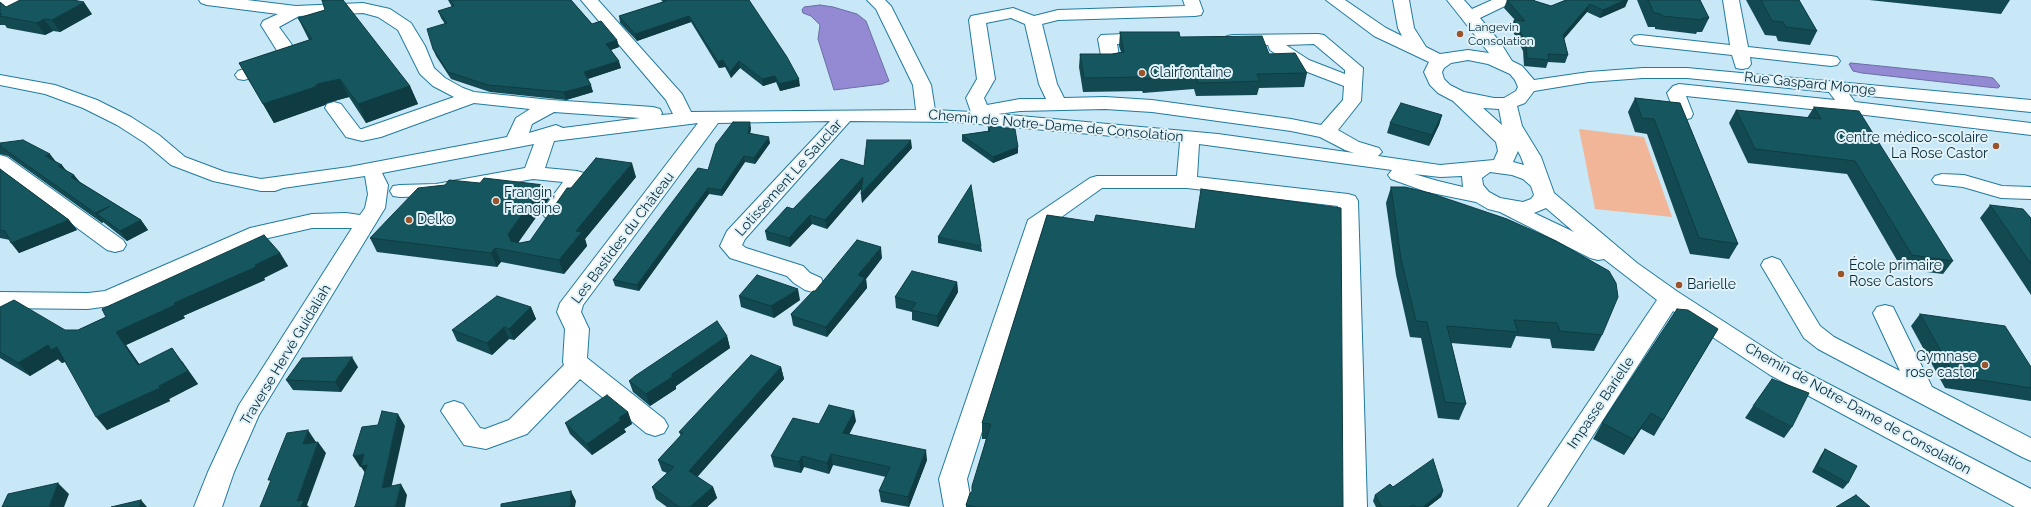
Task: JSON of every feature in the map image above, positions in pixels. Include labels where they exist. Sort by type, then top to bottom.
[{"type":"street","points":[[0,6],[16,0]]},
{"type":"street","name":"Chemin de Notre-Dame de Consolation","points":[[207,0],[296,11],[363,8],[384,13],[405,27],[416,46],[426,70],[439,82],[456,92],[472,97],[497,98],[555,106],[637,111],[684,118],[845,115],[956,116],[1190,138],[1354,158],[1440,171],[1480,169],[1489,166],[1500,166],[1516,169],[1530,175],[1542,189],[1629,268],[1670,298],[1779,369],[2024,502]]},
{"type":"street","points":[[338,9],[369,0]]},
{"type":"street","points":[[589,0],[675,98],[684,118]]},
{"type":"street","points":[[875,0],[883,6],[922,85],[926,115]]},
{"type":"street","points":[[980,111],[975,98],[986,79],[977,20],[1013,13],[1033,21],[1058,15],[1195,10],[1191,0]]},
{"type":"street","points":[[1334,0],[1380,32],[1440,61],[1433,72],[1436,81],[1444,89],[1457,96],[1477,102],[1507,103],[1518,99],[1524,94],[1526,87],[1524,79],[1510,67],[1455,0]]},
{"type":"street","points":[[1393,0],[1402,7],[1406,28],[1419,51]]},
{"type":"street","points":[[1470,19],[1505,0]]},
{"type":"street","points":[[1731,0],[1744,77]]},
{"type":"street","points":[[244,76],[288,61],[291,56],[269,26],[296,11]]},
{"type":"street","points":[[1468,55],[1477,38],[1470,19]]},
{"type":"street","points":[[1033,21],[1048,84],[1058,104]]},
{"type":"street","points":[[1111,61],[1107,39],[1165,38]]},
{"type":"street","points":[[1267,39],[1303,64],[1328,75],[1353,83]]},
{"type":"street","points":[[1216,40],[1318,39],[1354,68],[1352,101],[1326,132]]},
{"type":"street","points":[[1640,40],[1831,61]]},
{"type":"street","name":"Rue Gaspard Monge","points":[[1440,61],[1455,56],[1468,55],[1482,57],[1510,67],[1589,77]]},
{"type":"street","name":"Rue Gaspard Monge","points":[[1526,87],[1589,77],[1672,72],[1744,77],[2031,106]]},
{"type":"street","name":"Chemin de Notre-Dame de Consolation","points":[[0,80],[49,89],[90,104],[124,121],[152,139],[178,161],[220,177],[262,185],[303,185],[374,177],[409,171],[544,141],[663,125],[684,118]]},
{"type":"street","points":[[1834,86],[1849,108]]},
{"type":"street","points":[[1684,114],[1676,93],[1678,90],[2031,129]]},
{"type":"street","points":[[1457,96],[1496,130],[1504,141],[1508,151],[1500,166]]},
{"type":"street","points":[[334,108],[353,133],[362,135],[374,133],[472,97]]},
{"type":"street","points":[[497,98],[513,109],[520,131]]},
{"type":"street","points":[[956,116],[1020,105],[1106,103],[1152,106],[1291,125],[1326,132],[1352,146],[1419,168]]},
{"type":"street","points":[[1505,207],[1524,209],[1538,204],[1542,189],[1531,157],[1512,126],[1507,103]]},
{"type":"street","name":"Chemin de Notre-Dame de Consolation","points":[[520,131],[528,116],[555,106],[564,111],[562,124],[557,131],[544,141]]},
{"type":"street","name":"Lotissement Le Sauclar","points":[[813,284],[802,278],[795,271],[738,253],[731,246],[735,236],[834,129],[845,115]]},
{"type":"street","name":"Les Bastides du Château","points":[[579,365],[575,362],[577,329],[569,312],[572,303],[713,118]]},
{"type":"street","name":"Chemin de Notre-Dame de Consolation","points":[[262,185],[349,173],[520,131],[544,141]]},
{"type":"street","points":[[1187,182],[1190,138]]},
{"type":"street","points":[[533,173],[544,141]]},
{"type":"street","name":"Chemin de Notre-Dame de Consolation","points":[[1354,158],[1434,187],[1482,197],[1629,268]]},
{"type":"street","points":[[0,161],[115,245]]},
{"type":"street","points":[[1480,169],[1472,176],[1473,186],[1482,197]]},
{"type":"street","points":[[0,300],[88,301],[109,298],[258,233],[312,221],[346,220],[370,216],[400,191],[409,171]]},
{"type":"street","points":[[400,191],[436,190],[533,173],[577,177],[543,225]]},
{"type":"street","name":"Traverse Hervé Guidaliah","points":[[208,507],[221,472],[248,412],[313,310],[370,216],[378,194],[378,185],[374,177]]},
{"type":"street","points":[[1942,180],[1964,181],[2001,192],[2031,193]]},
{"type":"street","points":[[958,507],[953,479],[1036,224],[1097,182],[1187,182],[1348,201],[1352,507]]},
{"type":"street","points":[[1772,265],[1812,332],[1826,344],[2031,450]]},
{"type":"street","name":"Impasse Barielle","points":[[1532,507],[1670,298]]},
{"type":"street","points":[[1885,313],[1923,394]]},
{"type":"street","points":[[454,411],[473,438],[486,439],[518,427],[579,365],[655,426]]},
{"type":"shaded area","points":[[820,5],[857,14],[866,21],[889,81],[882,84],[834,90],[818,39],[820,25],[811,16],[803,13],[802,10],[804,7]]},
{"type":"shaded area","points":[[1849,64],[1987,77],[1993,78],[2000,86],[1998,88],[1987,87],[1862,73],[1853,71]]},
{"type":"shaded area","points":[[1579,129],[1644,137],[1672,217],[1595,209]]},
{"type":"building","points":[[20,0],[73,0],[84,2],[52,20],[44,19],[37,23],[0,16],[2,14],[0,14],[0,2],[6,7]]},
{"type":"building","points":[[322,0],[343,0],[410,86],[358,104],[340,79],[317,84],[315,87],[263,104],[239,63],[312,39],[298,18],[325,10]]},
{"type":"building","points":[[450,0],[571,0],[592,24],[601,21],[617,40],[606,44],[619,61],[584,72],[591,85],[564,92],[488,85],[448,72],[433,49],[427,29],[447,23],[438,11],[454,6]]},
{"type":"building","points":[[665,0],[749,0],[787,57],[799,79],[779,84],[775,76],[762,79],[739,61],[730,72],[723,60],[718,62],[689,16],[635,34],[619,16],[666,1]]},
{"type":"building","points":[[1507,0],[1534,0],[1551,6],[1566,0],[1625,0],[1603,10],[1590,4],[1563,35],[1568,55],[1548,54],[1549,60],[1527,58],[1526,43],[1514,20],[1525,21]]},
{"type":"building","points":[[1648,0],[1700,0],[1709,18],[1702,18],[1703,20],[1662,16],[1661,14],[1654,13]]},
{"type":"building","points":[[1761,0],[1799,0],[1817,31],[1786,27],[1783,22],[1772,21]]},
{"type":"building","points":[[1120,32],[1179,32],[1180,37],[1262,36],[1269,54],[1295,53],[1307,73],[1257,74],[1260,81],[1198,83],[1196,75],[1144,79],[1143,77],[1084,78],[1080,54],[1112,54],[1124,52]]},
{"type":"building","points":[[1635,98],[1680,103],[1738,244],[1699,238],[1654,119],[1642,118]]},
{"type":"building","points":[[1401,103],[1442,115],[1432,135],[1390,123]]},
{"type":"building","points":[[1814,107],[1859,111],[1953,261],[1912,255],[1855,161],[1755,149],[1736,110],[1821,119]]},
{"type":"building","points":[[733,122],[750,122],[748,133],[769,137],[754,158],[744,156],[721,190],[708,188],[637,285],[613,280],[698,168],[708,170],[716,144]]},
{"type":"building","points":[[988,126],[1015,129],[1018,147],[993,157],[962,135],[990,131]]},
{"type":"building","points":[[23,140],[50,154],[45,156],[62,165],[58,166],[74,175],[71,177],[141,220],[120,231],[97,214],[110,206],[95,213],[0,146],[0,143]]},
{"type":"building","points":[[867,140],[911,140],[861,194],[863,177],[825,220],[810,215],[789,238],[765,231],[787,207],[793,209],[841,159],[864,166]]},
{"type":"building","points":[[596,158],[632,163],[576,231],[582,232],[559,260],[495,248],[491,253],[370,238],[418,188],[445,185],[449,180],[480,183],[484,178],[544,185],[508,234],[511,241],[520,243],[530,241],[567,188],[571,188]]},
{"type":"building","points":[[0,169],[69,220],[11,243],[5,231],[0,230]]},
{"type":"building","points":[[971,185],[981,246],[938,237]]},
{"type":"building","points":[[1391,187],[1405,187],[1430,193],[1507,219],[1556,241],[1609,271],[1616,283],[1618,297],[1602,335],[1560,331],[1557,323],[1514,320],[1518,332],[1447,326],[1466,404],[1445,402],[1427,322],[1416,321],[1401,259]]},
{"type":"building","points":[[1201,189],[1341,208],[1343,507],[977,507],[966,505],[970,493],[972,492],[972,486],[991,424],[982,423],[1047,215],[1094,222],[1096,215],[1195,229]]},
{"type":"building","points":[[1990,205],[2023,209],[2031,218],[2031,264]]},
{"type":"building","points":[[264,235],[280,253],[255,265],[256,267],[174,303],[175,305],[116,332],[138,365],[172,348],[188,371],[159,386],[160,388],[96,417],[57,347],[51,350],[48,345],[18,363],[0,352],[0,307],[14,300],[65,330],[78,330],[106,317],[102,309]]},
{"type":"building","points":[[857,240],[881,247],[858,275],[865,278],[826,327],[792,316],[791,314],[813,291],[815,291]]},
{"type":"building","points":[[912,271],[957,282],[937,316],[911,310],[916,303],[895,297]]},
{"type":"building","points":[[757,275],[798,289],[771,306],[739,296]]},
{"type":"building","points":[[497,296],[531,307],[509,329],[504,327],[487,343],[452,330]]},
{"type":"building","points":[[1677,309],[1688,310],[1718,329],[1663,420],[1651,413],[1633,439],[1602,423]]},
{"type":"building","points":[[1920,314],[2005,326],[2031,367],[2031,388],[1955,376]]},
{"type":"building","points":[[717,321],[727,336],[672,374],[672,377],[646,394],[629,381],[635,376]]},
{"type":"building","points":[[751,355],[781,367],[689,471],[713,487],[690,507],[679,507],[652,487],[674,467],[658,460],[683,433],[679,432]]},
{"type":"building","points":[[352,357],[335,382],[286,380],[302,358]]},
{"type":"building","points":[[1772,379],[1809,393],[1792,427],[1753,406]]},
{"type":"building","points":[[607,395],[628,412],[619,418],[621,420],[587,444],[565,423]]},
{"type":"building","points":[[829,405],[854,411],[843,433],[926,450],[908,497],[879,491],[890,467],[831,454],[827,463],[802,456],[799,462],[771,456],[793,418],[819,424]]},
{"type":"building","points":[[382,411],[398,414],[382,488],[401,484],[395,507],[355,507],[367,465],[361,466],[364,454],[353,456],[362,427],[378,425]]},
{"type":"building","points":[[308,430],[303,444],[318,442],[297,501],[304,500],[301,507],[260,507],[271,480],[268,480],[287,433]]},
{"type":"building","points":[[1825,449],[1857,466],[1848,483],[1817,466]]},
{"type":"building","points":[[1433,459],[1443,491],[1423,507],[1413,505],[1410,507],[1382,507],[1375,495],[1390,484],[1393,487]]},
{"type":"building","points":[[58,483],[49,507],[2,507],[8,494]]},
{"type":"building","points":[[571,491],[570,507],[501,507],[501,504]]},
{"type":"building","points":[[1856,495],[1870,507],[1836,507]]},
{"type":"building","points":[[141,500],[139,507],[111,507]]},
{"type":"place","name":"Langevin Consolation","points":[[1460,34]]},
{"type":"place","name":"Clairfontaine","points":[[1142,73]]},
{"type":"place","name":"Centre médico-scolaire La Rose Castor","points":[[1996,146]]},
{"type":"place","name":"Frangin, Frangine","points":[[496,201]]},
{"type":"place","name":"Delko","points":[[409,220]]},
{"type":"place","name":"École primaire Rose Castors","points":[[1841,274]]},
{"type":"place","name":"Barielle","points":[[1679,285]]},
{"type":"place","name":"Gymnase rose castor","points":[[1985,365]]}]
